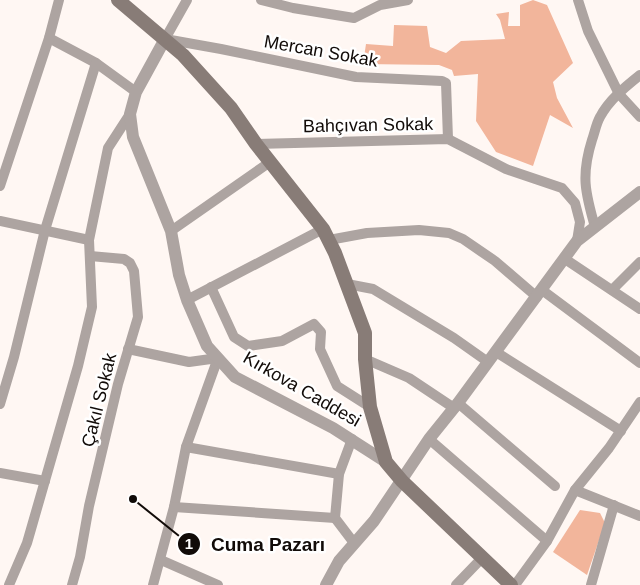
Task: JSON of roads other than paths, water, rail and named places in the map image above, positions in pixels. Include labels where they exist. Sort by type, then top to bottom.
[{"type":"main road","points":[[118,0],[183,55],[231,108],[256,144],[326,235],[365,333],[365,359],[370,407],[386,462]]},
{"type":"main road","name":"Kırkova Caddesi","points":[[386,462],[402,480],[513,585]]},
{"type":"street","points":[[0,186],[49,38],[59,0]]},
{"type":"street","points":[[165,39],[188,0]]},
{"type":"street","points":[[261,0],[293,8],[354,18],[380,3],[408,0]]},
{"type":"street","points":[[578,0],[588,31],[619,94],[640,117]]},
{"type":"street","points":[[49,38],[96,63],[136,92]]},
{"type":"street","name":"Kırkova Caddesi","points":[[165,39],[136,92],[130,114],[133,137],[171,231],[179,275],[186,300],[207,346],[235,377],[333,428],[386,462]]},
{"type":"street","name":"Mercan Sokak","points":[[165,39],[356,77],[442,81],[446,83],[448,139]]},
{"type":"street","points":[[0,404],[14,357],[45,230],[96,63]]},
{"type":"street","points":[[595,228],[585,188],[585,166],[599,118],[619,94],[640,75]]},
{"type":"street","points":[[6,582],[28,543],[78,366],[92,307],[89,240],[108,148],[130,114]]},
{"type":"street","name":"Bahçıvan Sokak","points":[[256,144],[448,139],[506,170],[562,188],[575,203],[580,222],[577,241]]},
{"type":"street","points":[[171,231],[270,162]]},
{"type":"street","points":[[326,585],[338,561],[374,521],[429,439],[540,294],[577,241],[640,192]]},
{"type":"street","points":[[0,221],[89,240]]},
{"type":"street","points":[[186,300],[326,235],[419,230],[449,233],[463,239],[496,261],[640,363]]},
{"type":"street","name":"Çakıl Sokak","points":[[72,585],[80,557],[89,506],[118,384],[138,317],[134,271],[130,263],[124,259],[90,256]]},
{"type":"street","points":[[565,259],[640,309]]},
{"type":"street","points":[[612,290],[640,262]]},
{"type":"street","points":[[347,284],[373,289],[446,333],[492,357],[621,431]]},
{"type":"street","points":[[211,288],[234,337],[248,346],[282,341],[314,324],[321,332],[320,349],[337,386],[370,407]]},
{"type":"street","points":[[128,349],[188,362],[218,358],[186,447],[174,506],[153,585]]},
{"type":"street","points":[[365,359],[409,378],[456,406],[555,486]]},
{"type":"street","points":[[513,585],[546,541],[575,490],[621,431],[640,402]]},
{"type":"street","points":[[352,439],[339,474],[335,518],[354,543]]},
{"type":"street","points":[[429,439],[546,541]]},
{"type":"street","points":[[186,447],[339,474]]},
{"type":"street","points":[[0,473],[45,481]]},
{"type":"street","points":[[575,490],[640,516]]},
{"type":"street","points":[[591,585],[614,505]]},
{"type":"street","points":[[174,506],[335,518]]},
{"type":"street","points":[[456,585],[482,557]]},
{"type":"street","points":[[161,560],[218,585]]},
{"type":"place","name":"Cuma Pazarı","points":[[133,499]]}]
